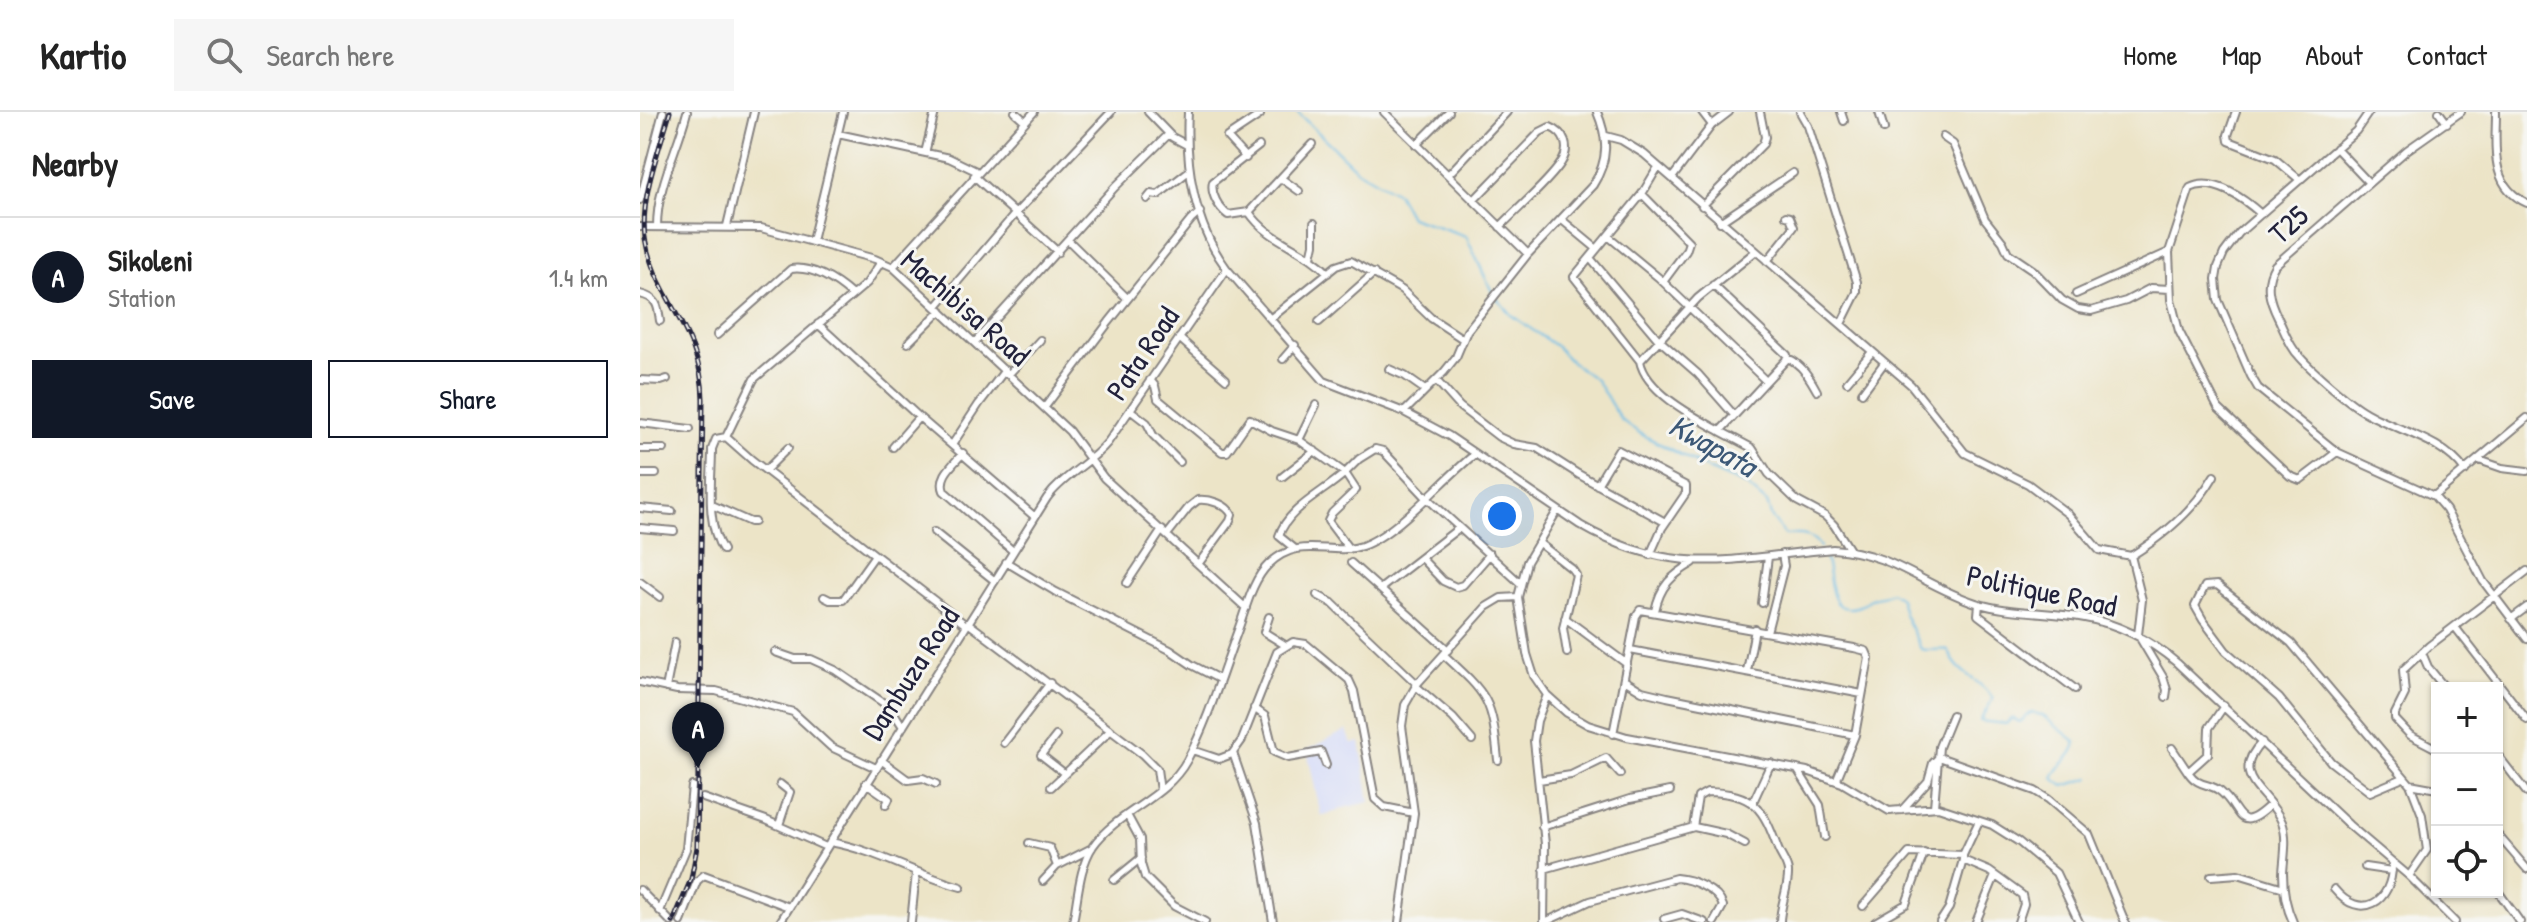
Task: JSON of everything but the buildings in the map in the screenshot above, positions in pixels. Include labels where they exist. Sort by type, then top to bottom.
[{"type":"street","points":[[640,200],[663,112]]},
{"type":"street","points":[[657,227],[659,192],[674,157],[687,112]]},
{"type":"street","points":[[727,226],[754,112]]},
{"type":"street","points":[[812,241],[843,112]]},
{"type":"street","points":[[925,153],[935,112]]},
{"type":"street","points":[[1015,112],[1025,121]]},
{"type":"street","points":[[893,267],[1034,112]]},
{"type":"street","points":[[908,343],[1015,214],[1111,112]]},
{"type":"street","points":[[1148,112],[1169,134],[1187,145]]},
{"type":"street","points":[[1188,112],[1189,171],[1200,212],[1227,269],[1295,345],[1283,359]]},
{"type":"street","points":[[1384,112],[1528,254]]},
{"type":"street","points":[[1391,118],[1397,112]]},
{"type":"street","points":[[1416,145],[1449,112]]},
{"type":"street","points":[[1448,175],[1507,112]]},
{"type":"street","points":[[1404,412],[1456,357],[1463,339],[1528,254],[1562,220],[1600,174],[1605,158],[1606,136],[1597,112]]},
{"type":"street","points":[[1702,112],[1712,125]]},
{"type":"street","points":[[1672,178],[1712,125],[1729,112]]},
{"type":"street","points":[[1702,206],[1763,144],[1760,112]]},
{"type":"street","points":[[1800,112],[1808,126],[1857,282],[1857,292],[1841,324]]},
{"type":"street","points":[[1841,112],[1844,121]]},
{"type":"street","points":[[1879,112],[1884,129]]},
{"type":"street","points":[[2236,112],[2229,141],[2275,159],[2300,180]]},
{"type":"street","points":[[2369,112],[2360,126],[2231,241],[2216,279],[2218,300],[2258,388],[2337,452],[2434,496],[2446,510],[2494,597],[2527,639]]},
{"type":"street","points":[[2439,112],[2447,123]]},
{"type":"street","points":[[2336,148],[2369,183],[2407,150],[2461,112]]},
{"type":"street","points":[[2496,112],[2498,173],[2509,191],[2527,203]]},
{"type":"street","points":[[1246,158],[1227,137],[1260,115]]},
{"type":"street","points":[[1474,200],[1540,132],[1550,127],[1560,132],[1566,144],[1562,162],[1500,227]]},
{"type":"street","points":[[838,134],[959,161],[1058,252]]},
{"type":"street","points":[[975,342],[1115,187],[1169,134]]},
{"type":"street","points":[[1606,136],[1632,146],[1672,178],[1914,388],[1965,453],[2028,484],[2068,514],[2099,550],[2131,556],[2161,536],[2199,499],[2214,476]]},
{"type":"street","points":[[1943,137],[1953,144],[1985,219],[2008,253],[2033,270],[2062,300],[2078,309],[2091,311],[2126,301],[2151,288],[2170,289]]},
{"type":"street","points":[[1259,146],[1213,182],[1211,188],[1225,213],[1249,212],[1312,144]]},
{"type":"street","points":[[1658,167],[1642,194],[1575,278],[1640,361],[1650,380],[1676,405],[1752,448],[1769,474],[1797,501],[1830,520],[1850,550]]},
{"type":"street","points":[[1147,199],[1151,194],[1158,195],[1189,171]]},
{"type":"street","points":[[1720,222],[1793,173]]},
{"type":"street","points":[[1282,179],[1299,191]]},
{"type":"street","name":"T25","points":[[2369,183],[2272,270],[2268,292],[2296,354],[2356,406],[2442,449],[2454,457],[2465,471]]},
{"type":"street","points":[[2261,214],[2235,194],[2215,187],[2193,185],[2187,194],[2169,252],[2170,289],[2179,331],[2211,398],[2224,414],[2297,480],[2337,452]]},
{"type":"street","points":[[1642,194],[1689,242],[1663,282]]},
{"type":"street","points":[[1045,407],[1127,298],[1200,212]]},
{"type":"street","points":[[1249,212],[1278,241],[1311,257],[1328,273]]},
{"type":"street","points":[[1767,261],[1794,228],[1786,216]]},
{"type":"street","points":[[1562,220],[1597,249]]},
{"type":"street","points":[[1311,257],[1314,223]]},
{"type":"street","name":"Machibisa Road","points":[[640,227],[727,226],[774,230],[893,267],[1045,407],[1081,443],[1104,478],[1246,608]]},
{"type":"street","points":[[1608,236],[1663,282],[1766,381]]},
{"type":"street","points":[[1068,240],[1127,298]]},
{"type":"street","points":[[1640,361],[1689,307],[1756,251]]},
{"type":"street","points":[[2076,294],[2169,252]]},
{"type":"street","points":[[1590,258],[1658,339],[1698,374],[1734,415]]},
{"type":"street","points":[[1271,318],[1346,260],[1357,263],[1402,290],[1431,318],[1463,339]]},
{"type":"street","points":[[726,437],[754,379],[872,277],[881,262]]},
{"type":"street","points":[[717,335],[791,269],[826,276],[852,295]]},
{"type":"street","name":"Pata Road","points":[[1090,460],[1108,442],[1227,269]]},
{"type":"street","points":[[1319,322],[1374,273]]},
{"type":"street","points":[[1713,285],[1786,353],[1787,358]]},
{"type":"street","points":[[640,294],[656,300],[660,321]]},
{"type":"street","points":[[818,324],[1035,517]]},
{"type":"street","points":[[1179,338],[1226,379]]},
{"type":"street","points":[[952,445],[1007,372],[1040,340]]},
{"type":"street","name":"Politique Road","points":[[1295,345],[1324,381],[1404,412],[1458,441],[1557,511],[1600,537],[1650,555],[1716,563],[1833,549],[1850,550],[1895,563],[1944,590],[1979,604],[2029,614],[2085,618],[2138,635],[2158,647],[2224,706],[2392,867],[2409,876],[2446,918],[2455,922]]},
{"type":"street","points":[[1847,382],[1872,352]]},
{"type":"street","points":[[1720,431],[1787,358]]},
{"type":"street","points":[[1787,358],[1794,360],[1817,391]]},
{"type":"street","points":[[1862,393],[1884,363]]},
{"type":"street","points":[[1389,369],[1425,390]]},
{"type":"street","points":[[640,380],[667,379]]},
{"type":"street","points":[[1150,380],[1158,399],[1222,452],[1227,452],[1250,419],[1299,440],[1345,473],[1356,490],[1328,521],[1349,549]]},
{"type":"street","points":[[1436,380],[1460,407],[1499,437],[1520,446],[1537,448],[1665,522]]},
{"type":"street","points":[[1299,440],[1316,405]]},
{"type":"street","points":[[1130,410],[1147,423],[1153,435],[1180,462]]},
{"type":"street","points":[[893,447],[919,417]]},
{"type":"street","points":[[2434,496],[2527,418]]},
{"type":"street","points":[[640,423],[690,429]]},
{"type":"street","points":[[726,437],[875,555],[1050,683],[1154,765],[1160,791]]},
{"type":"street","points":[[723,550],[714,532],[712,449],[716,439],[726,437]]},
{"type":"street","points":[[766,470],[788,448]]},
{"type":"street","points":[[640,449],[664,449]]},
{"type":"street","points":[[1295,549],[1280,537],[1283,525],[1293,518],[1298,508],[1367,453],[1379,449],[1427,498],[1520,583]]},
{"type":"street","points":[[1597,485],[1618,450],[1687,487],[1665,522],[1650,555]]},
{"type":"street","points":[[1282,477],[1315,451]]},
{"type":"street","points":[[963,453],[944,476],[944,491],[1013,551]]},
{"type":"street","points":[[1075,921],[1082,873],[1092,848],[1112,826],[1160,791],[1180,771],[1192,750],[1246,608],[1265,568],[1279,556],[1295,549],[1349,549],[1371,542],[1427,498],[1475,454]]},
{"type":"street","name":"Dambuza Road","points":[[780,922],[1035,517],[1059,483],[1090,460]]},
{"type":"street","points":[[2479,460],[2502,468],[2527,471]]},
{"type":"street","points":[[640,474],[656,474]]},
{"type":"street","points":[[1127,583],[1165,532],[1198,500],[1214,502],[1232,515],[1199,563]]},
{"type":"street","points":[[712,505],[754,522]]},
{"type":"street","points":[[640,508],[672,511]]},
{"type":"street","points":[[1557,511],[1527,562],[1518,597],[1528,660],[1539,684],[1547,695],[1579,721],[1613,734],[1797,769],[1836,781],[1883,809],[1901,812],[1934,807],[1952,810],[2003,831],[2050,867],[2065,890],[2079,922]]},
{"type":"street","points":[[640,528],[674,531]]},
{"type":"street","points":[[1380,589],[1459,528]]},
{"type":"street","points":[[934,532],[995,581]]},
{"type":"street","points":[[1539,543],[1575,572],[1563,628],[1567,653]]},
{"type":"street","points":[[1421,558],[1443,581],[1456,587],[1463,585],[1490,554]]},
{"type":"street","points":[[1767,632],[1784,566],[1782,554]]},
{"type":"street","points":[[824,597],[844,599],[875,555]]},
{"type":"street","points":[[2131,556],[2142,600],[2138,635],[2163,677],[2166,697]]},
{"type":"street","points":[[1762,603],[1768,557]]},
{"type":"street","points":[[1006,562],[1219,679]]},
{"type":"street","points":[[1655,611],[1661,589],[1678,570],[1695,562]]},
{"type":"street","points":[[1351,563],[1475,683],[1486,698],[1494,718],[1498,760]]},
{"type":"street","points":[[2431,746],[2410,735],[2394,717],[2405,697],[2403,670],[2527,571]]},
{"type":"street","points":[[640,582],[660,597]]},
{"type":"street","points":[[2403,778],[2371,793],[2331,762],[2279,698],[2226,651],[2199,615],[2195,606],[2205,586],[2217,585],[2291,643],[2410,784],[2422,815],[2427,841],[2424,858],[2409,876]]},
{"type":"street","points":[[1317,595],[1332,603],[1453,718],[1472,740]]},
{"type":"street","points":[[1399,922],[1414,813],[1402,720],[1405,705],[1416,685],[1492,602],[1505,597],[1518,597]]},
{"type":"street","points":[[1979,604],[1977,612],[1980,617],[2075,689]]},
{"type":"street","points":[[2511,619],[2527,607]]},
{"type":"street","points":[[1613,734],[1637,613],[1642,609],[1866,651],[1869,658],[1855,735],[1836,781]]},
{"type":"street","points":[[1269,617],[1264,632],[1285,645]]},
{"type":"street","points":[[1565,618],[1627,664]]},
{"type":"street","points":[[2455,627],[2527,720]]},
{"type":"street","points":[[1747,671],[1755,629]]},
{"type":"street","points":[[666,688],[675,642]]},
{"type":"street","points":[[1192,750],[1219,759],[1233,753],[1242,740],[1273,658],[1285,645],[1306,644],[1349,680],[1354,691],[1374,797],[1384,807],[1414,813]]},
{"type":"street","points":[[1630,650],[1862,694]]},
{"type":"street","points":[[775,652],[795,659],[811,659],[835,670],[891,708],[903,727]]},
{"type":"street","points":[[2422,653],[2440,682]]},
{"type":"street","points":[[1624,680],[1642,691],[1667,697],[1855,735]]},
{"type":"street","points":[[640,682],[688,691],[716,691],[793,712],[831,747],[876,768]]},
{"type":"street","points":[[1004,743],[1050,683]]},
{"type":"street","points":[[1547,695],[1534,734],[1542,827],[1544,922],[1590,901],[1676,878],[1690,880],[1720,898],[1723,906],[1714,922]]},
{"type":"street","points":[[2188,772],[2208,754],[2209,728],[2224,706]]},
{"type":"street","points":[[1254,708],[1265,716],[1274,752],[1288,758],[1321,752],[1326,765]]},
{"type":"street","points":[[1934,807],[1941,742],[1952,715]]},
{"type":"street","points":[[1051,787],[1111,730]]},
{"type":"street","points":[[1056,736],[1041,755],[1064,773]]},
{"type":"street","points":[[2262,742],[2250,757],[2248,772],[2284,831],[2284,888],[2293,922]]},
{"type":"street","points":[[2172,748],[2200,784],[2220,790],[2243,818],[2254,818],[2270,805]]},
{"type":"street","points":[[1233,753],[1257,823],[1273,922]]},
{"type":"street","points":[[1901,812],[1928,781],[1933,763],[1939,757]]},
{"type":"street","points":[[1939,757],[2035,791],[2076,821],[2093,840],[2125,922]]},
{"type":"street","points":[[1539,780],[1571,775],[1606,758],[1620,774]]},
{"type":"street","points":[[881,760],[908,780],[923,778],[936,784]]},
{"type":"street","points":[[2503,762],[2527,793]]},
{"type":"street","points":[[1753,802],[1771,763]]},
{"type":"street","points":[[1797,769],[1820,805],[1825,837]]},
{"type":"street","points":[[866,783],[889,799],[886,805]]},
{"type":"street","points":[[779,825],[790,792],[780,784]]},
{"type":"street","points":[[2410,784],[2431,788]]},
{"type":"street","points":[[660,911],[686,849],[692,786]]},
{"type":"street","points":[[1542,827],[1630,799],[1670,791]]},
{"type":"street","points":[[1693,827],[1696,803],[1703,793],[1716,792],[1753,802],[1762,811],[1787,870],[1780,922]]},
{"type":"street","points":[[703,798],[828,844],[855,846],[916,873],[961,887]]},
{"type":"street","points":[[1127,815],[1140,839],[1144,875],[1168,901],[1205,922]]},
{"type":"street","points":[[1940,922],[1949,908],[1963,858],[1979,821]]},
{"type":"street","points":[[1544,869],[1693,827],[1726,834],[1745,844]]},
{"type":"street","points":[[2427,841],[2431,842]]},
{"type":"street","points":[[2503,841],[2527,869]]},
{"type":"street","points":[[1029,843],[1050,848],[1057,866]]},
{"type":"street","points":[[1043,881],[1057,866],[1092,848]]},
{"type":"street","points":[[1863,906],[1909,853],[1924,853],[1963,858],[2022,895],[2024,904],[2018,922]]},
{"type":"street","points":[[1875,922],[1906,904],[1924,853]]},
{"type":"street","points":[[1114,880],[1141,858]]},
{"type":"street","points":[[2334,889],[2348,903],[2369,906],[2381,898],[2392,867],[2365,867]]},
{"type":"street","points":[[911,922],[916,873]]},
{"type":"street","points":[[2211,876],[2238,874],[2284,888]]},
{"type":"street","points":[[681,922],[697,881],[704,875],[789,907]]},
{"type":"street","points":[[1976,922],[1995,876]]},
{"type":"street","points":[[640,890],[671,922]]},
{"type":"street","points":[[2503,898],[2520,922]]},
{"type":"street","points":[[1664,919],[1682,914],[1704,922]]},
{"type":"shaded area","points":[[1347,730],[1352,744],[1360,742],[1370,802],[1321,816],[1307,750]]},
{"type":"waterway","name":"Kwapata","points":[[1297,112],[1357,170],[1397,193],[1410,217],[1466,236],[1493,294],[1511,315],[1557,347],[1571,362],[1596,380],[1621,420],[1708,469],[1746,485],[1767,503],[1772,518],[1785,535],[1806,536],[1820,547]]},
{"type":"waterway","name":"Kwapata","points":[[1823,553],[1832,592],[1841,606],[1850,608],[1862,605],[1891,592],[1900,598],[1921,649],[1948,650],[1957,666],[1993,698],[1980,721],[2006,724],[2012,718],[2020,722],[2031,713],[2042,715],[2076,742],[2053,778],[2064,786],[2090,778]]},
{"type":"railway","points":[[670,112],[648,190],[645,238],[658,278],[695,353],[703,399],[697,847],[691,879],[673,922]]},
{"type":"place","name":"Sikoleni","points":[[698,768]]}]
